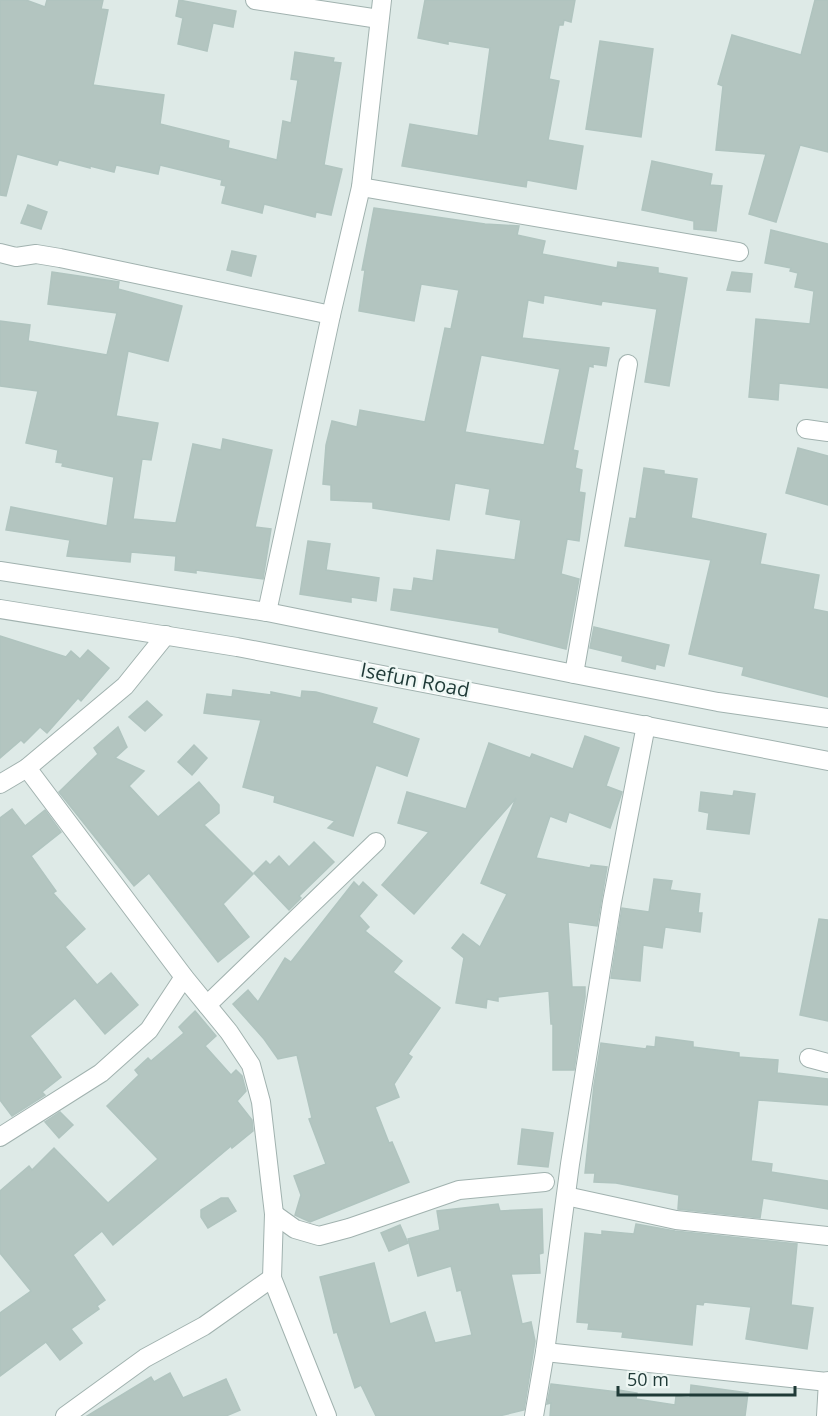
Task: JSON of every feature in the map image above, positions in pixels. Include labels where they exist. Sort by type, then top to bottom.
[{"type":"street","points":[[255,0],[379,20]]},
{"type":"street","points":[[267,612],[361,187],[382,0]]},
{"type":"street","points":[[361,187],[739,252]]},
{"type":"street","points":[[0,253],[16,257],[36,254],[331,315]]},
{"type":"street","points":[[574,675],[628,364]]},
{"type":"street","points":[[806,429],[828,432]]},
{"type":"street","name":"Isefun Road","points":[[0,571],[267,612],[574,675],[718,702],[828,718]]},
{"type":"street","name":"Isefun Road","points":[[0,609],[249,649],[828,761]]},
{"type":"street","points":[[0,784],[27,768],[125,686],[166,635]]},
{"type":"street","points":[[534,1416],[612,902],[646,725]]},
{"type":"street","points":[[27,768],[184,977],[229,1032],[251,1065],[261,1102],[274,1214],[272,1278],[327,1416]]},
{"type":"street","points":[[207,1005],[376,842]]},
{"type":"street","points":[[0,1137],[101,1073],[149,1030],[184,977]]},
{"type":"street","points":[[808,1058],[828,1063]]},
{"type":"street","points":[[274,1214],[295,1229],[319,1236],[459,1191],[545,1182]]},
{"type":"street","points":[[566,1196],[676,1220],[828,1236]]},
{"type":"street","points":[[64,1416],[146,1358],[204,1326],[272,1278]]},
{"type":"street","points":[[545,1352],[828,1382],[826,1416]]},
{"type":"building","points":[[0,0],[26,0],[45,7],[47,0],[103,0],[101,9],[108,10],[93,85],[164,95],[160,124],[229,141],[228,148],[277,160],[283,121],[291,123],[298,80],[291,79],[295,52],[334,58],[333,62],[341,63],[324,165],[342,169],[331,215],[316,212],[315,217],[264,204],[262,213],[222,203],[226,186],[221,185],[222,180],[160,165],[158,174],[116,165],[114,172],[59,160],[57,165],[17,154],[6,196],[0,195]]},
{"type":"building","points":[[179,0],[236,11],[233,27],[213,23],[207,51],[178,44],[183,18],[176,16]]},
{"type":"building","points":[[425,0],[575,0],[571,22],[564,20],[563,25],[559,25],[549,79],[559,81],[548,140],[583,146],[576,189],[527,180],[526,187],[402,166],[410,124],[478,136],[490,48],[448,41],[448,44],[418,38]]},
{"type":"building","points":[[815,0],[828,0],[828,152],[800,145],[776,222],[749,214],[766,154],[716,150],[723,86],[718,84],[732,35],[801,55]]},
{"type":"building","points":[[600,41],[653,49],[641,137],[586,129]]},
{"type":"building","points":[[652,161],[712,174],[710,185],[722,186],[716,231],[694,229],[694,221],[642,210]]},
{"type":"building","points":[[28,205],[47,212],[41,229],[21,223]]},
{"type":"building","points":[[374,208],[485,224],[519,226],[517,235],[545,241],[542,254],[617,268],[618,262],[658,268],[658,273],[687,278],[669,386],[645,382],[657,309],[602,301],[601,305],[544,295],[543,303],[528,300],[522,338],[609,348],[606,366],[593,364],[593,367],[589,366],[573,450],[578,451],[575,468],[582,470],[579,492],[585,493],[579,541],[567,539],[561,574],[579,579],[566,649],[499,632],[499,628],[391,610],[394,589],[412,591],[414,578],[433,581],[437,550],[515,560],[521,520],[486,514],[490,489],[455,483],[449,520],[373,508],[373,502],[331,500],[331,485],[323,484],[326,445],[332,421],[357,427],[360,410],[425,422],[445,328],[451,329],[459,290],[421,284],[414,321],[359,311],[365,270],[362,270]],"holes":[[[481,355],[560,369],[544,445],[465,432]]]},
{"type":"building","points":[[771,230],[828,244],[828,388],[779,383],[778,400],[749,397],[756,319],[810,324],[814,291],[795,287],[798,273],[790,271],[791,268],[765,263]]},
{"type":"building","points":[[232,251],[256,256],[251,276],[227,270]]},
{"type":"building","points":[[52,272],[119,282],[118,289],[182,306],[168,361],[128,351],[116,416],[158,423],[151,460],[142,459],[133,519],[176,523],[193,444],[221,450],[223,439],[272,450],[255,527],[271,529],[263,579],[196,570],[196,573],[175,570],[176,556],[131,552],[130,562],[67,556],[70,540],[6,530],[11,507],[107,526],[114,477],[62,466],[63,463],[56,462],[58,450],[26,443],[38,391],[0,386],[0,321],[30,325],[28,341],[107,355],[117,313],[48,304]]},
{"type":"building","points":[[732,272],[752,274],[750,292],[727,290]]},
{"type":"building","points":[[798,448],[828,456],[828,505],[786,493]]},
{"type":"building","points":[[644,468],[664,471],[664,474],[697,479],[691,518],[766,534],[760,564],[819,575],[813,609],[828,612],[828,697],[742,675],[744,667],[689,654],[711,560],[625,546],[630,518],[636,519]]},
{"type":"building","points":[[308,541],[330,544],[326,570],[379,578],[376,601],[351,597],[351,602],[300,594]]},
{"type":"building","points":[[594,627],[669,645],[664,666],[656,664],[655,669],[622,661],[623,656],[590,648]]},
{"type":"building","points":[[0,636],[66,657],[71,651],[80,659],[88,650],[109,668],[81,701],[78,698],[47,733],[40,727],[24,743],[21,740],[0,758]]},
{"type":"building","points":[[233,690],[271,695],[271,692],[301,698],[302,691],[316,692],[377,708],[372,723],[419,739],[407,776],[376,765],[353,836],[328,828],[335,821],[274,802],[275,796],[243,787],[261,720],[204,713],[207,694],[232,697]]},
{"type":"building","points":[[147,701],[162,715],[145,731],[129,717]]},
{"type":"building","points":[[118,727],[127,747],[115,758],[144,771],[129,786],[158,817],[199,782],[219,805],[219,813],[204,825],[253,874],[223,904],[249,937],[218,962],[149,873],[134,886],[59,792],[98,754],[94,748]]},
{"type":"building","points":[[585,736],[619,748],[606,786],[622,792],[610,828],[569,812],[566,822],[550,816],[536,858],[590,868],[591,865],[607,867],[597,926],[568,922],[572,987],[585,987],[585,997],[574,1070],[553,1070],[553,1024],[551,1024],[549,991],[498,997],[498,1001],[487,999],[486,1008],[456,1003],[464,958],[452,948],[463,934],[480,947],[507,894],[481,883],[516,798],[414,914],[382,885],[429,832],[398,823],[407,792],[466,809],[489,743],[530,758],[532,754],[573,769]]},
{"type":"building","points":[[194,745],[207,758],[192,775],[178,762]]},
{"type":"building","points":[[734,791],[755,794],[749,834],[707,829],[709,813],[699,811],[701,792],[733,796]]},
{"type":"building","points":[[12,809],[25,826],[45,810],[61,832],[31,856],[56,891],[53,893],[85,929],[65,947],[97,985],[111,973],[138,1005],[105,1034],[75,998],[30,1036],[61,1077],[42,1092],[45,1095],[12,1116],[0,1100],[0,818]]},
{"type":"building","points":[[314,842],[334,862],[299,896],[301,898],[289,910],[254,873],[266,861],[270,865],[279,856],[289,867]]},
{"type":"building","points":[[654,879],[672,881],[670,890],[700,894],[698,913],[702,913],[700,932],[665,927],[662,948],[643,945],[640,981],[611,978],[622,908],[649,912]]},
{"type":"building","points":[[354,882],[359,887],[363,882],[377,895],[359,916],[369,927],[365,931],[402,961],[393,972],[440,1008],[408,1054],[412,1057],[394,1084],[399,1097],[375,1107],[389,1143],[392,1142],[409,1182],[310,1222],[295,1215],[301,1195],[294,1176],[326,1164],[309,1119],[312,1118],[297,1055],[278,1059],[264,1039],[233,1004],[248,990],[258,1002],[285,958],[291,962]]},
{"type":"building","points":[[819,919],[828,920],[828,1021],[800,1015]]},
{"type":"building","points":[[195,1011],[216,1036],[205,1046],[231,1075],[236,1070],[242,1076],[246,1091],[237,1101],[252,1120],[253,1131],[232,1148],[231,1146],[113,1245],[102,1231],[73,1255],[105,1300],[97,1306],[99,1309],[71,1329],[82,1343],[60,1360],[46,1342],[0,1376],[0,1313],[31,1291],[0,1253],[0,1191],[29,1166],[32,1170],[54,1148],[108,1203],[158,1159],[107,1106],[139,1075],[135,1070],[148,1058],[151,1061],[184,1033],[179,1027]]},
{"type":"building","points":[[656,1037],[693,1042],[693,1047],[739,1053],[739,1057],[778,1060],[777,1073],[828,1079],[828,1105],[758,1100],[751,1161],[772,1164],[771,1172],[828,1181],[828,1209],[763,1198],[760,1218],[678,1209],[679,1195],[616,1183],[594,1182],[595,1173],[585,1173],[594,1085],[601,1043],[646,1049],[647,1046],[655,1047]]},
{"type":"building","points":[[60,1112],[73,1125],[59,1138],[45,1122]]},
{"type":"building","points":[[522,1129],[553,1133],[548,1167],[518,1164]]},
{"type":"building","points":[[221,1198],[228,1198],[236,1211],[208,1228],[201,1217],[201,1210]]},
{"type":"building","points":[[498,1204],[500,1211],[542,1209],[543,1253],[539,1254],[540,1273],[511,1274],[522,1324],[531,1322],[535,1341],[524,1410],[499,1416],[376,1416],[361,1385],[355,1388],[337,1332],[334,1333],[320,1277],[374,1263],[390,1324],[425,1312],[435,1343],[472,1335],[461,1290],[457,1291],[451,1266],[418,1276],[408,1239],[440,1230],[437,1211]]},
{"type":"building","points":[[636,1224],[675,1231],[797,1244],[791,1305],[813,1308],[807,1349],[746,1339],[751,1307],[704,1302],[703,1305],[696,1304],[692,1345],[622,1337],[623,1332],[588,1329],[589,1323],[577,1322],[585,1233],[602,1235],[602,1231],[634,1234]]},
{"type":"building","points":[[400,1225],[408,1243],[389,1251],[381,1233]]},
{"type":"building","points":[[170,1373],[183,1398],[226,1379],[240,1410],[226,1416],[87,1416],[151,1377],[154,1382]]},
{"type":"building","points":[[551,1384],[637,1393],[636,1399],[675,1405],[676,1396],[690,1398],[691,1385],[748,1393],[745,1416],[550,1416],[551,1403],[547,1404]]}]
